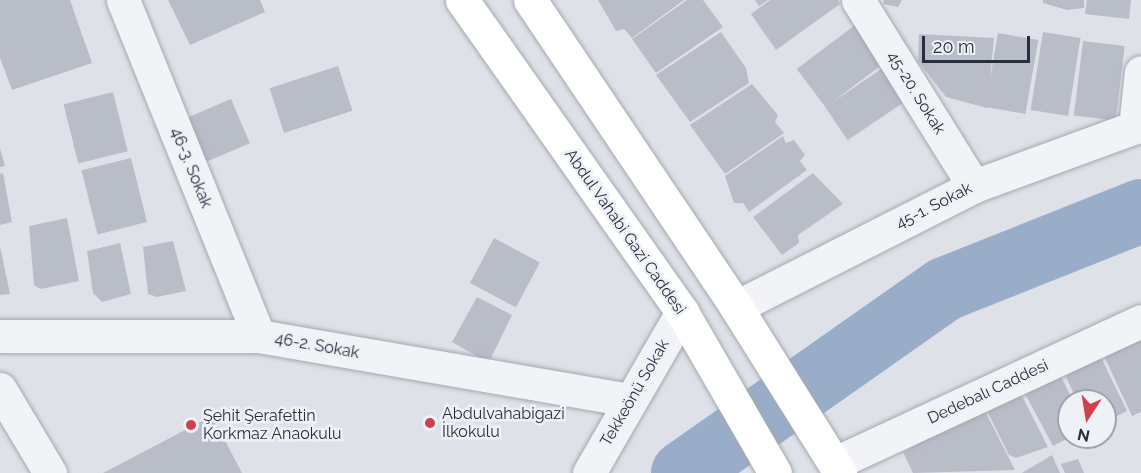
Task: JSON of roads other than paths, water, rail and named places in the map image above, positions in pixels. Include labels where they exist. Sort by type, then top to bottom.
[{"type":"main road","name":"Abdul Vahabi Gazi Caddesi","points":[[462,0],[682,312],[775,473]]},
{"type":"main road","points":[[530,0],[736,307],[838,468]]},
{"type":"street","name":"46-3. Sokak","points":[[123,0],[259,336]]},
{"type":"street","name":"45-20. Sokak","points":[[858,0],[974,186]]},
{"type":"street","points":[[1138,126],[1141,72]]},
{"type":"street","name":"45-1. Sokak","points":[[736,307],[974,186],[1138,126]]},
{"type":"street","name":"Tekkeönü Sokak","points":[[589,473],[682,312]]},
{"type":"street","name":"Dedebalı Caddesi","points":[[838,468],[1141,321]]},
{"type":"street","name":"46-2. Sokak","points":[[0,336],[259,336],[631,400]]},
{"type":"street","points":[[0,389],[50,473]]},
{"type":"waterway","points":[[683,473],[945,289],[1141,211]]},
{"type":"place","name":"Abdulvahabigazi İlkokulu","points":[[430,423]]},
{"type":"place","name":"Şehit Şerafettin Korkmaz Anaokulu","points":[[191,425]]}]
